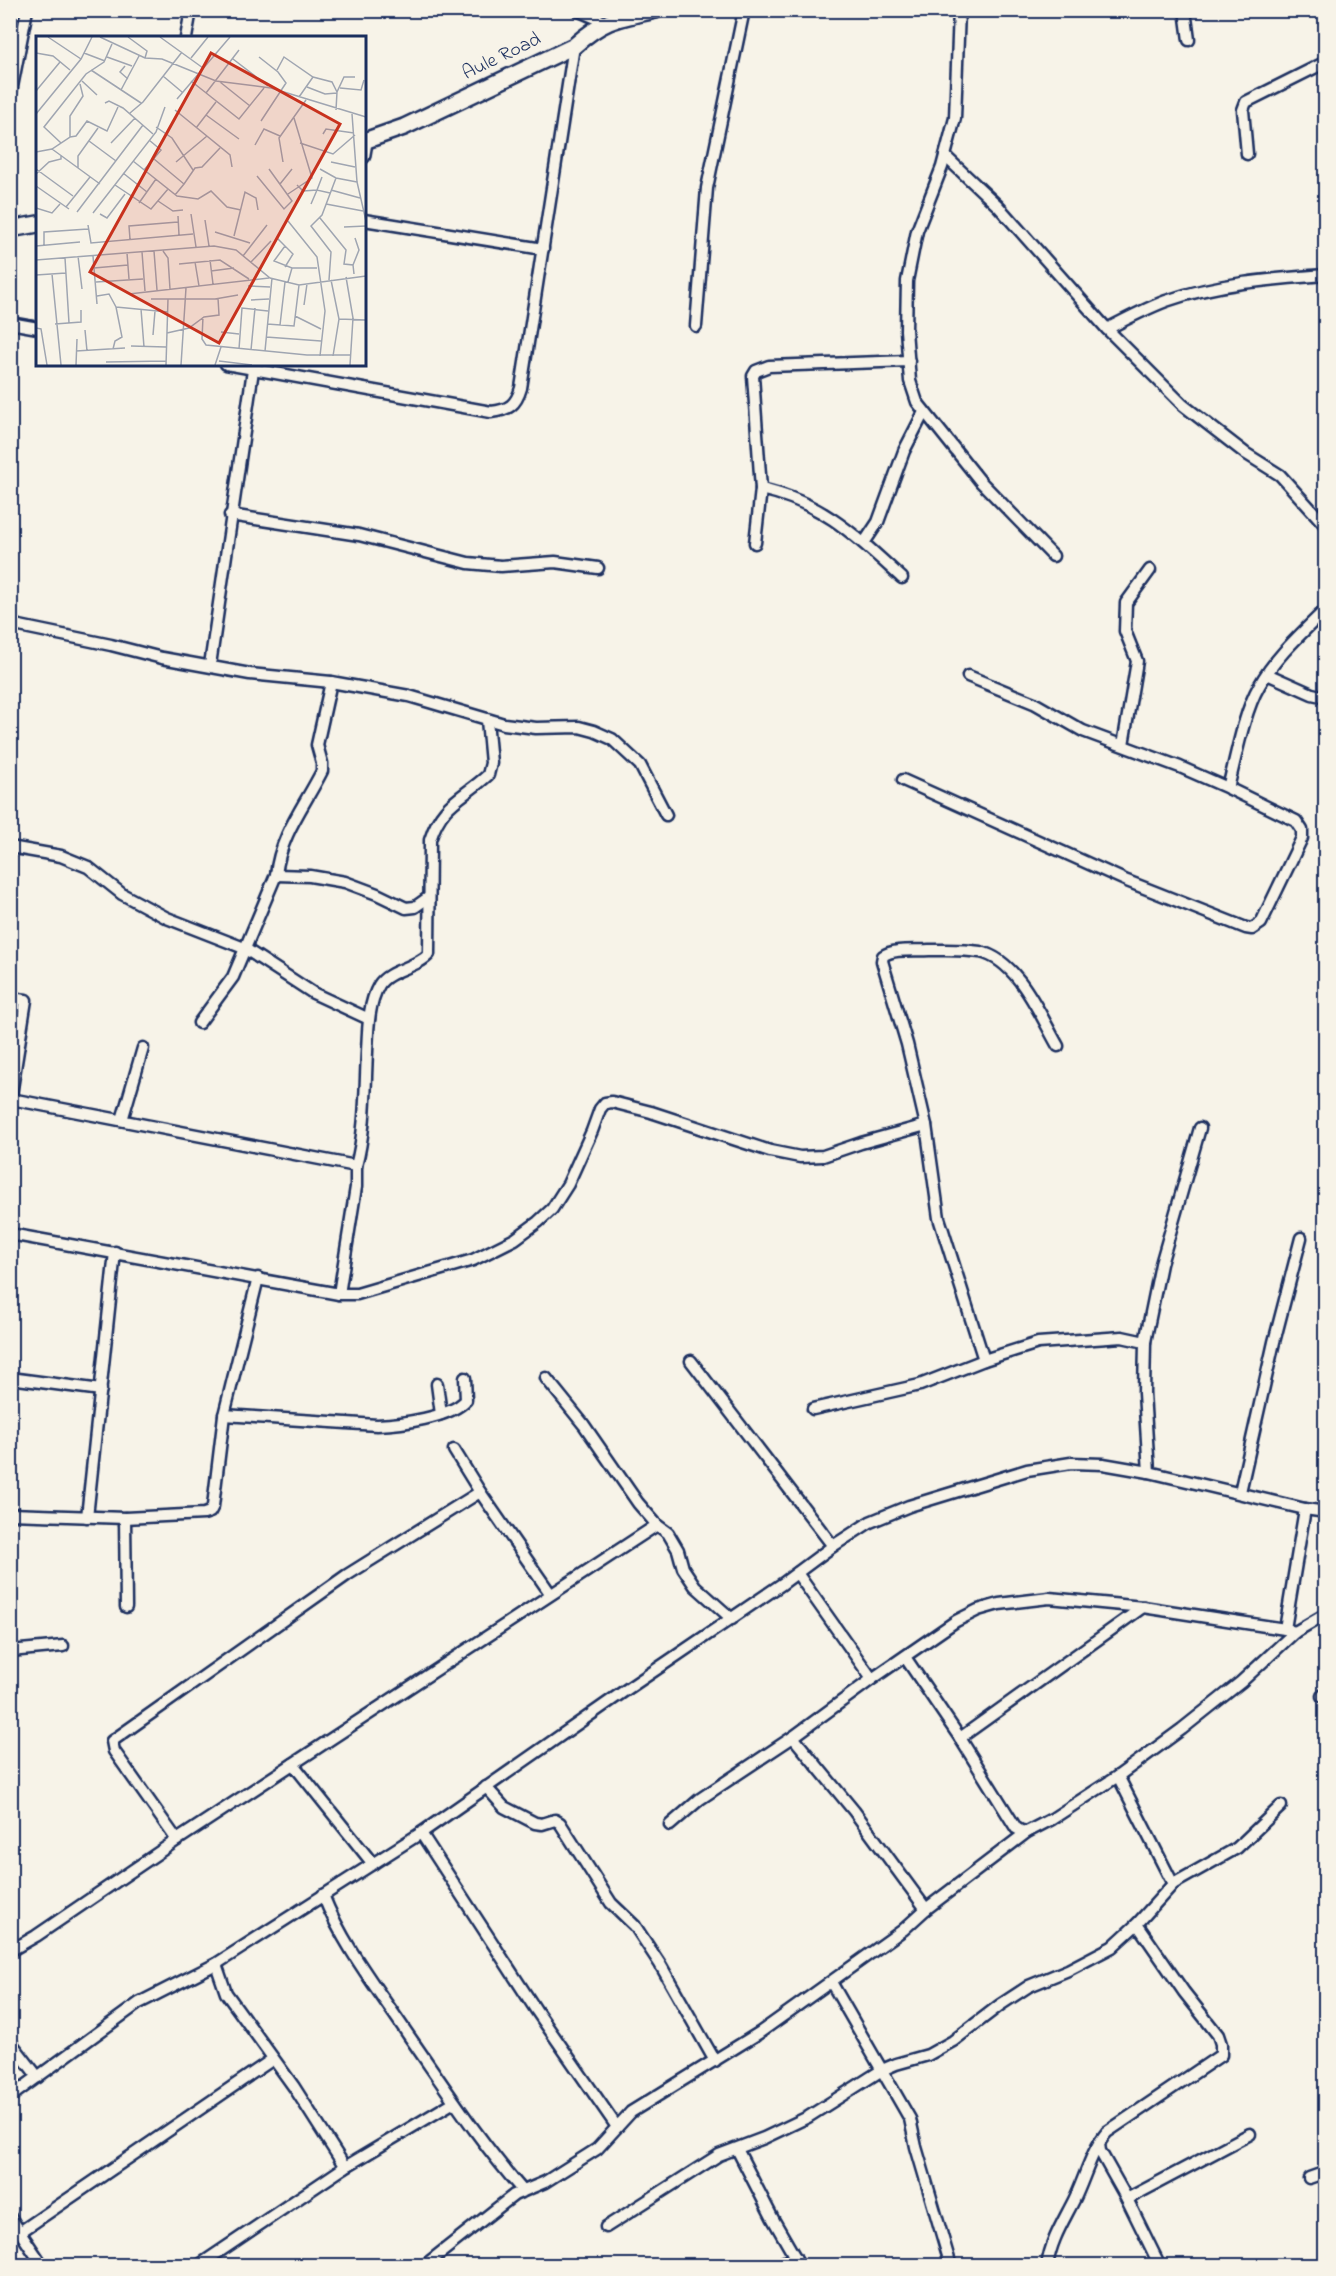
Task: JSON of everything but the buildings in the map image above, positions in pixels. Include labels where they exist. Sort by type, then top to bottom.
[{"type":"street","points":[[10,97],[27,10]]},
{"type":"street","points":[[186,36],[191,10]]},
{"type":"street","points":[[577,10],[605,22]]},
{"type":"street","name":"Aule Road","points":[[366,140],[404,127],[574,46],[605,22],[656,10]]},
{"type":"street","points":[[696,326],[707,188],[744,10]]},
{"type":"street","points":[[959,10],[958,94],[955,118],[945,156],[911,253],[907,280],[906,330],[912,392],[924,412],[981,482],[1053,556]]},
{"type":"street","points":[[1185,10],[1189,40]]},
{"type":"street","points":[[235,366],[491,412],[510,408],[517,400],[521,388],[574,46]]},
{"type":"street","points":[[1247,154],[1243,110],[1246,102],[1326,62]]},
{"type":"street","points":[[945,156],[998,206],[1107,329],[1183,405],[1219,435],[1286,480],[1326,526]]},
{"type":"street","points":[[366,220],[543,249]]},
{"type":"street","points":[[10,229],[36,224]]},
{"type":"street","points":[[1107,329],[1166,301],[1204,290],[1225,285],[1326,275]]},
{"type":"street","points":[[10,323],[36,328]]},
{"type":"street","points":[[755,543],[761,489],[753,376],[756,371],[769,366],[909,361]]},
{"type":"street","points":[[210,665],[253,370]]},
{"type":"street","points":[[864,543],[878,522],[904,451],[924,412]]},
{"type":"street","points":[[761,489],[786,495],[830,516],[902,578]]},
{"type":"street","points":[[231,515],[359,535],[468,563],[501,566],[555,562],[598,568]]},
{"type":"street","points":[[1123,745],[1137,661],[1127,639],[1124,617],[1126,603],[1150,570]]},
{"type":"street","points":[[1228,788],[1258,687],[1326,609]]},
{"type":"street","points":[[10,624],[162,658],[250,674],[331,682],[410,696],[488,720],[536,728],[579,727],[612,739],[640,765],[666,815]]},
{"type":"street","points":[[1267,674],[1312,694],[1326,697]]},
{"type":"street","points":[[903,780],[1127,881],[1252,929],[1261,923],[1302,838],[1302,830],[1296,821],[1228,788],[1083,731],[1034,703],[968,676]]},
{"type":"street","points":[[199,1023],[228,985],[276,875],[278,860],[291,825],[322,771],[317,745],[331,682]]},
{"type":"street","points":[[339,1294],[356,1187],[356,1166],[363,1142],[369,1019],[379,986],[384,980],[424,959],[429,954],[430,840],[434,828],[452,802],[488,775],[491,763],[488,720]]},
{"type":"street","points":[[10,847],[61,856],[88,867],[99,874],[114,890],[167,918],[244,948],[313,993],[369,1019]]},
{"type":"street","points":[[276,875],[310,876],[345,882],[406,908],[415,907],[429,897]]},
{"type":"street","points":[[984,1360],[939,1218],[926,1125],[907,1044],[882,961],[886,953],[959,949],[981,952],[993,957],[1016,975],[1058,1046]]},
{"type":"street","points":[[10,999],[26,1000],[11,1100],[356,1166]]},
{"type":"street","points":[[122,1120],[143,1048]]},
{"type":"street","points":[[10,1234],[339,1294],[357,1294],[473,1260],[515,1239],[552,1209],[568,1184],[600,1109],[605,1103],[612,1102],[641,1110],[770,1151],[800,1157],[823,1156],[926,1125]]},
{"type":"street","points":[[1149,1472],[1144,1393],[1144,1342],[1161,1264],[1200,1128]]},
{"type":"street","points":[[1240,1492],[1274,1342],[1301,1238]]},
{"type":"street","points":[[87,1517],[114,1252]]},
{"type":"street","points":[[10,1514],[125,1518],[210,1512],[213,1506],[225,1415],[258,1278]]},
{"type":"street","points":[[813,1409],[920,1385],[984,1360],[1038,1343],[1122,1337],[1144,1342]]},
{"type":"street","points":[[691,1361],[833,1546]]},
{"type":"street","points":[[10,1378],[101,1390]]},
{"type":"street","points":[[225,1415],[376,1425],[394,1424],[441,1414],[461,1406],[466,1400],[465,1378]]},
{"type":"street","points":[[546,1378],[584,1425],[623,1483],[657,1525],[668,1533],[678,1550],[683,1568],[695,1586],[732,1619]]},
{"type":"street","points":[[437,1384],[441,1414]]},
{"type":"street","points":[[454,1450],[480,1492],[550,1593]]},
{"type":"street","points":[[10,2097],[140,2003],[216,1964],[421,1833],[870,1522],[909,1506],[1027,1470],[1071,1463],[1103,1464],[1149,1472],[1326,1512]]},
{"type":"street","points":[[177,1840],[114,1751],[112,1741],[347,1575],[480,1492]]},
{"type":"street","points":[[1290,1630],[1305,1509]]},
{"type":"street","points":[[125,1518],[126,1607]]},
{"type":"street","points":[[10,1951],[36,1936],[550,1593],[657,1525]]},
{"type":"street","points":[[797,1573],[872,1678]]},
{"type":"street","points":[[670,1825],[700,1799],[793,1737],[872,1678],[956,1621],[978,1610],[999,1604],[1049,1598],[1143,1607],[1290,1630]]},
{"type":"street","points":[[960,1738],[1143,1607]]},
{"type":"street","points":[[430,2264],[514,2195],[545,2182],[597,2149],[631,2112],[715,2061],[831,1982],[903,1930],[926,1909],[1027,1832],[1052,1819],[1118,1776],[1241,1682],[1290,1630],[1326,1614]]},
{"type":"street","points":[[10,1651],[63,1646]]},
{"type":"street","points":[[905,1657],[960,1738],[1016,1828],[1027,1832]]},
{"type":"street","points":[[793,1737],[854,1811],[926,1909]]},
{"type":"street","points":[[293,1764],[373,1864]]},
{"type":"street","points":[[1118,1776],[1173,1884]]},
{"type":"street","points":[[486,1787],[504,1807],[518,1815],[538,1824],[555,1820],[560,1823],[610,1903],[635,1926],[654,1955],[715,2061]]},
{"type":"street","points":[[606,2227],[719,2155],[808,2117],[882,2070],[928,2055],[953,2041],[1015,1994],[1112,1947],[1137,1924],[1173,1884],[1237,1848],[1281,1806]]},
{"type":"street","points":[[421,1833],[536,2010],[617,2127]]},
{"type":"street","points":[[323,1895],[330,1912],[364,1969],[477,2136],[523,2191]]},
{"type":"street","points":[[1047,2265],[1056,2232],[1107,2132],[1221,2055],[1218,2035],[1184,1992],[1137,1924]]},
{"type":"street","points":[[216,1964],[226,1993],[294,2087],[345,2167]]},
{"type":"street","points":[[831,1982],[910,2119],[951,2265]]},
{"type":"street","points":[[10,2041],[38,2077]]},
{"type":"street","points":[[21,2232],[124,2159],[273,2059]]},
{"type":"street","points":[[198,2265],[345,2167],[454,2102]]},
{"type":"street","points":[[1127,2199],[1250,2134]]},
{"type":"street","points":[[1099,2144],[1100,2151],[1160,2265]]},
{"type":"street","points":[[737,2149],[773,2219],[798,2261],[776,2265]]},
{"type":"street","points":[[1309,2178],[1326,2172]]},
{"type":"street","points":[[10,2217],[43,2265]]}]
